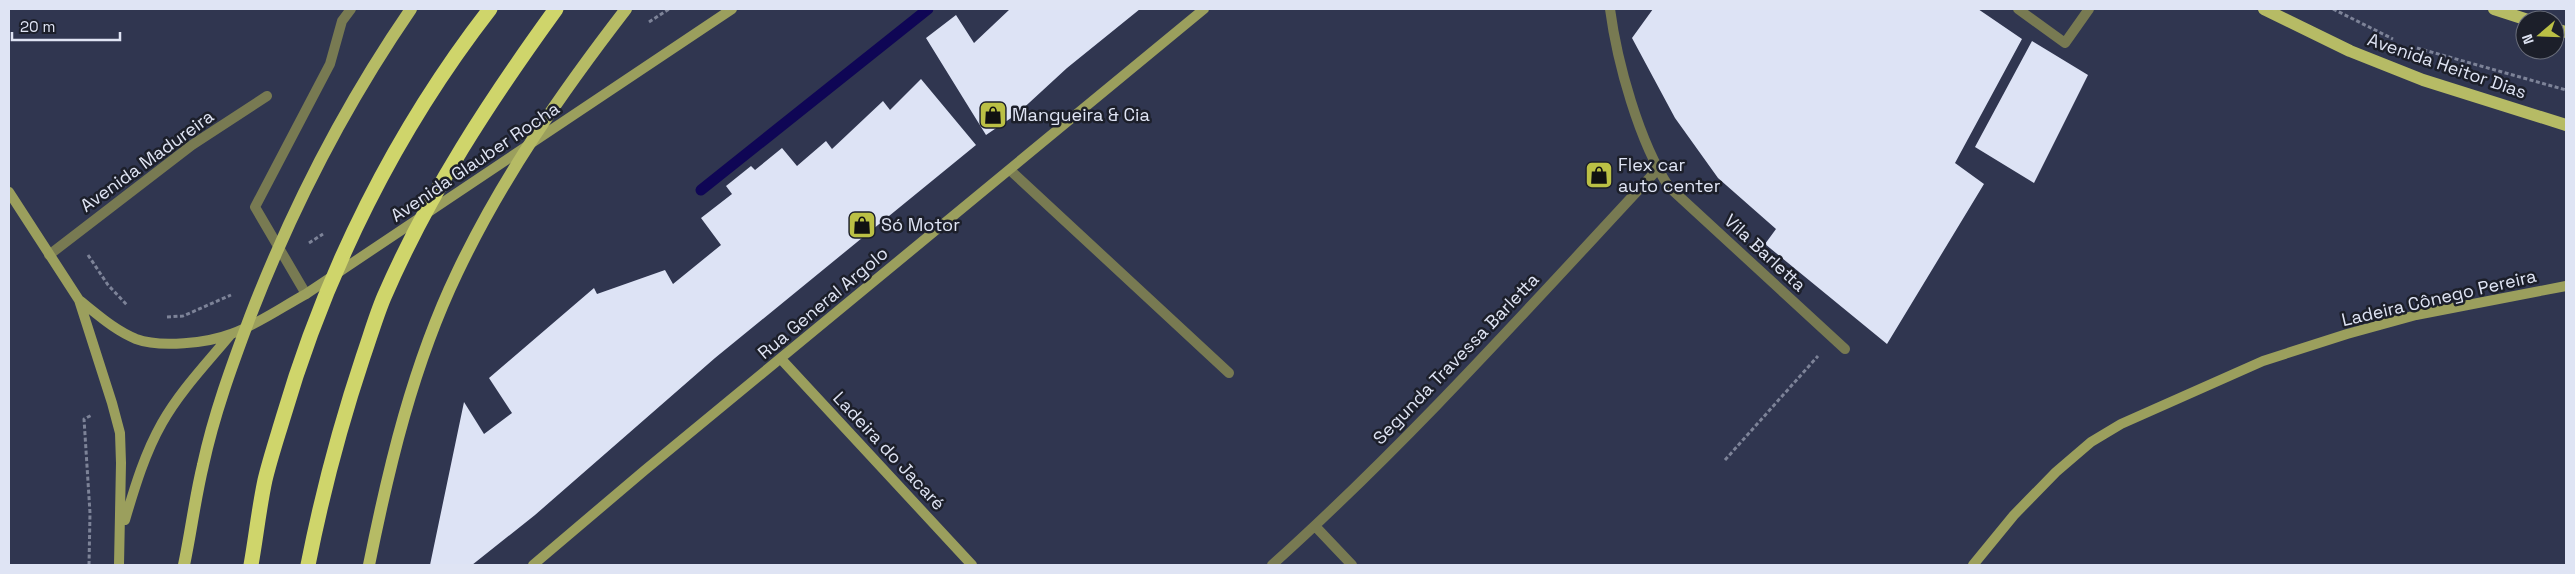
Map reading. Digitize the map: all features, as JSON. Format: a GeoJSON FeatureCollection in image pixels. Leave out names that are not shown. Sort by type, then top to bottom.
{"type":"FeatureCollection","features":[{"type":"Feature","properties":{"kind":"highway"},"geometry":{"type":"LineString","coordinates":[[251,565],[266,479],[295,379],[332,279],[378,183],[425,101],[490,9]]}},
{"type":"Feature","properties":{"kind":"highway"},"geometry":{"type":"LineString","coordinates":[[308,565],[323,490],[348,404],[384,298],[426,209],[474,126],[556,9]]}},
{"type":"Feature","properties":{"kind":"main road"},"geometry":{"type":"LineString","coordinates":[[184,565],[203,464],[231,366],[275,251],[322,153],[376,60],[411,9]]}},
{"type":"Feature","properties":{"kind":"main road"},"geometry":{"type":"LineString","coordinates":[[369,565],[401,425],[423,355],[457,273],[540,124],[626,9]]}},
{"type":"Feature","properties":{"kind":"main road","name":"Avenida Heitor Dias"},"geometry":{"type":"LineString","coordinates":[[2264,9],[2350,51],[2423,80],[2566,125]]}},
{"type":"Feature","properties":{"kind":"main road"},"geometry":{"type":"LineString","coordinates":[[2494,9],[2515,16]]}},
{"type":"Feature","properties":{"kind":"street"},"geometry":{"type":"LineString","coordinates":[[306,294],[255,207],[330,64],[342,21],[351,9]]}},
{"type":"Feature","properties":{"kind":"street","name":"Avenida Glauber Rocha"},"geometry":{"type":"LineString","coordinates":[[79,300],[110,325],[137,340],[160,343],[188,343],[231,334],[306,294],[732,9]]}},
{"type":"Feature","properties":{"kind":"street","name":"Rua General Argolo"},"geometry":{"type":"LineString","coordinates":[[533,565],[645,470],[1204,9]]}},
{"type":"Feature","properties":{"kind":"street","name":"Vila Barletta"},"geometry":{"type":"LineString","coordinates":[[1610,9],[1615,49],[1657,170],[1669,187],[1845,349]]}},
{"type":"Feature","properties":{"kind":"street"},"geometry":{"type":"LineString","coordinates":[[2018,9],[2065,43],[2089,9]]}},
{"type":"Feature","properties":{"kind":"street","name":"Avenida Madureira"},"geometry":{"type":"LineString","coordinates":[[49,255],[192,145],[267,96]]}},
{"type":"Feature","properties":{"kind":"street"},"geometry":{"type":"LineString","coordinates":[[1010,170],[1229,373]]}},
{"type":"Feature","properties":{"kind":"street","name":"Segunda Travessa Barletta"},"geometry":{"type":"LineString","coordinates":[[1272,565],[1315,526],[1490,349],[1657,170]]}},
{"type":"Feature","properties":{"kind":"street"},"geometry":{"type":"LineString","coordinates":[[9,192],[79,300],[112,403],[120,433],[121,532],[119,565]]}},
{"type":"Feature","properties":{"kind":"street","name":"Ladeira Cônego Pereira"},"geometry":{"type":"LineString","coordinates":[[1973,565],[2014,515],[2056,472],[2091,442],[2121,424],[2263,360],[2416,315],[2566,286]]}},
{"type":"Feature","properties":{"kind":"street","name":"Avenida Glauber Rocha"},"geometry":{"type":"LineString","coordinates":[[121,532],[138,475],[162,422],[191,382],[231,334]]}},
{"type":"Feature","properties":{"kind":"street","name":"Ladeira do Jacaré"},"geometry":{"type":"LineString","coordinates":[[781,359],[972,565]]}},
{"type":"Feature","properties":{"kind":"street"},"geometry":{"type":"LineString","coordinates":[[1315,526],[1352,565]]}},
{"type":"Feature","properties":{"kind":"path"},"geometry":{"type":"LineString","coordinates":[[2333,9],[2397,41]]}},
{"type":"Feature","properties":{"kind":"path"},"geometry":{"type":"LineString","coordinates":[[2415,47],[2566,90]]}},
{"type":"Feature","properties":{"kind":"path"},"geometry":{"type":"LineString","coordinates":[[1725,460],[1834,339]]}},
{"type":"Feature","properties":{"kind":"path"},"geometry":{"type":"LineString","coordinates":[[89,565],[90,513],[84,420],[112,403]]}},
{"type":"Feature","properties":{"kind":"building"},"geometry":{"type":"Polygon","coordinates":[[[1010,9],[1140,9],[1067,68],[1017,114],[986,135],[926,38],[956,15],[974,43],[1010,9]]]}},
{"type":"Feature","properties":{"kind":"building"},"geometry":{"type":"Polygon","coordinates":[[[1653,9],[1978,9],[2022,39],[1955,163],[1984,184],[1887,344],[1765,244],[1776,229],[1718,178],[1675,118],[1632,38],[1653,9]]]}},
{"type":"Feature","properties":{"kind":"building"},"geometry":{"type":"Polygon","coordinates":[[[2032,41],[2088,75],[2034,183],[1975,147],[2032,41]]]}},
{"type":"Feature","properties":{"kind":"building"},"geometry":{"type":"Polygon","coordinates":[[[921,79],[976,145],[715,358],[535,515],[472,565],[430,565],[464,402],[484,434],[512,413],[489,378],[594,288],[597,294],[665,270],[673,284],[721,245],[701,218],[732,194],[726,186],[751,166],[755,170],[782,148],[797,166],[826,141],[832,149],[883,101],[890,110],[921,79]]]}},
{"type":"Feature","properties":{"kind":"waterway"},"geometry":{"type":"LineString","coordinates":[[701,190],[928,9]]}},
{"type":"Feature","properties":{"kind":"place","name":"Mangueira & Cia"},"geometry":{"type":"Point","coordinates":[993,115]}},
{"type":"Feature","properties":{"kind":"place","name":"Flex car auto center"},"geometry":{"type":"Point","coordinates":[1599,175]}},
{"type":"Feature","properties":{"kind":"place","name":"Só Motor"},"geometry":{"type":"Point","coordinates":[862,225]}}]}
